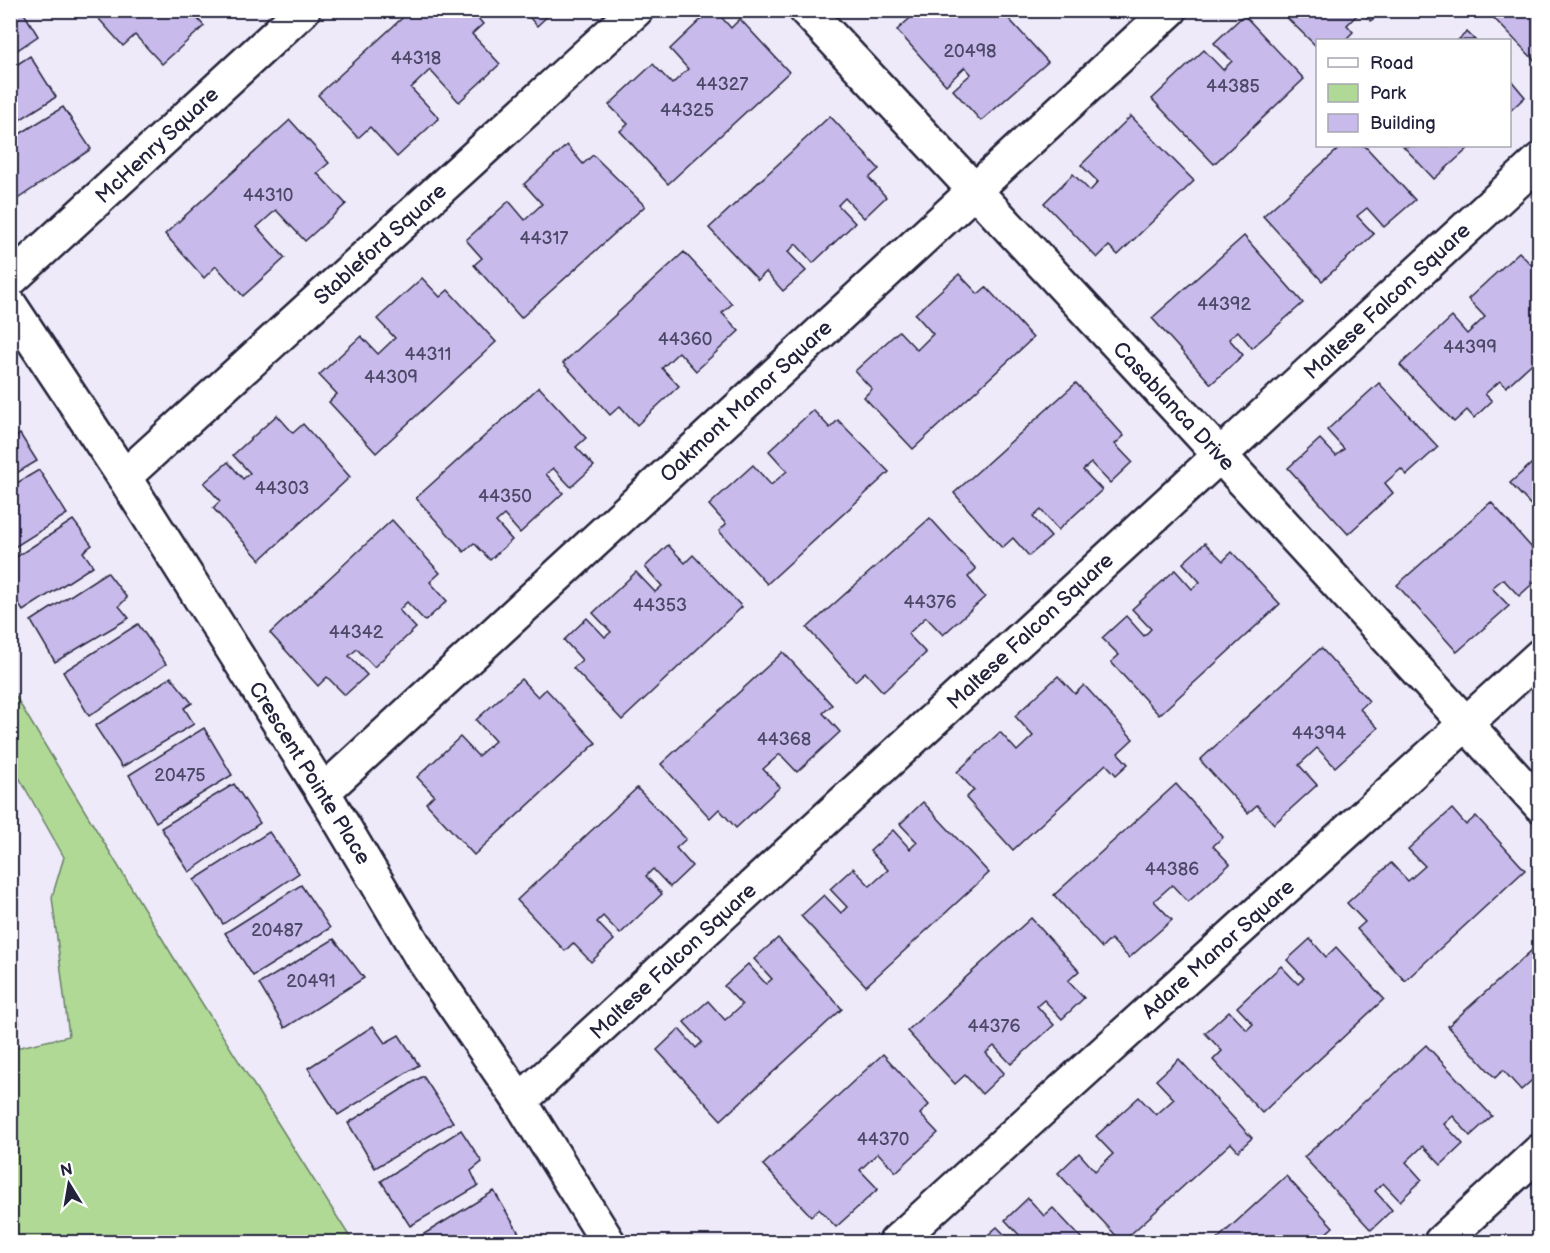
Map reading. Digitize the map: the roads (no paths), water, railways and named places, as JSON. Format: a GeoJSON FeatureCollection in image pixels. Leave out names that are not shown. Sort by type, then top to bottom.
{"type":"FeatureCollection","features":[{"type":"Feature","properties":{"kind":"street","name":"McHenry Square"},"geometry":{"type":"LineString","coordinates":[[10,280],[303,10]]}},
{"type":"Feature","properties":{"kind":"street","name":"Stableford Square"},"geometry":{"type":"LineString","coordinates":[[124,477],[636,10]]}},
{"type":"Feature","properties":{"kind":"street","name":"Casablanca Drive"},"geometry":{"type":"LineString","coordinates":[[806,10],[1220,455],[1539,805]]}},
{"type":"Feature","properties":{"kind":"street","name":"Oakmont Manor Square"},"geometry":{"type":"LineString","coordinates":[[323,792],[1170,10]]}},
{"type":"Feature","properties":{"kind":"street","name":"Maltese Falcon Square"},"geometry":{"type":"LineString","coordinates":[[520,1101],[1539,160]]}},
{"type":"Feature","properties":{"kind":"street","name":"Crescent Pointe Place"},"geometry":{"type":"LineString","coordinates":[[10,305],[124,477],[323,792],[420,955],[520,1101],[608,1242]]}},
{"type":"Feature","properties":{"kind":"street","name":"Adare Manor Square"},"geometry":{"type":"LineString","coordinates":[[896,1242],[1539,656]]}},
{"type":"Feature","properties":{"kind":"street"},"geometry":{"type":"LineString","coordinates":[[1453,1239],[1539,1151]]}}]}
